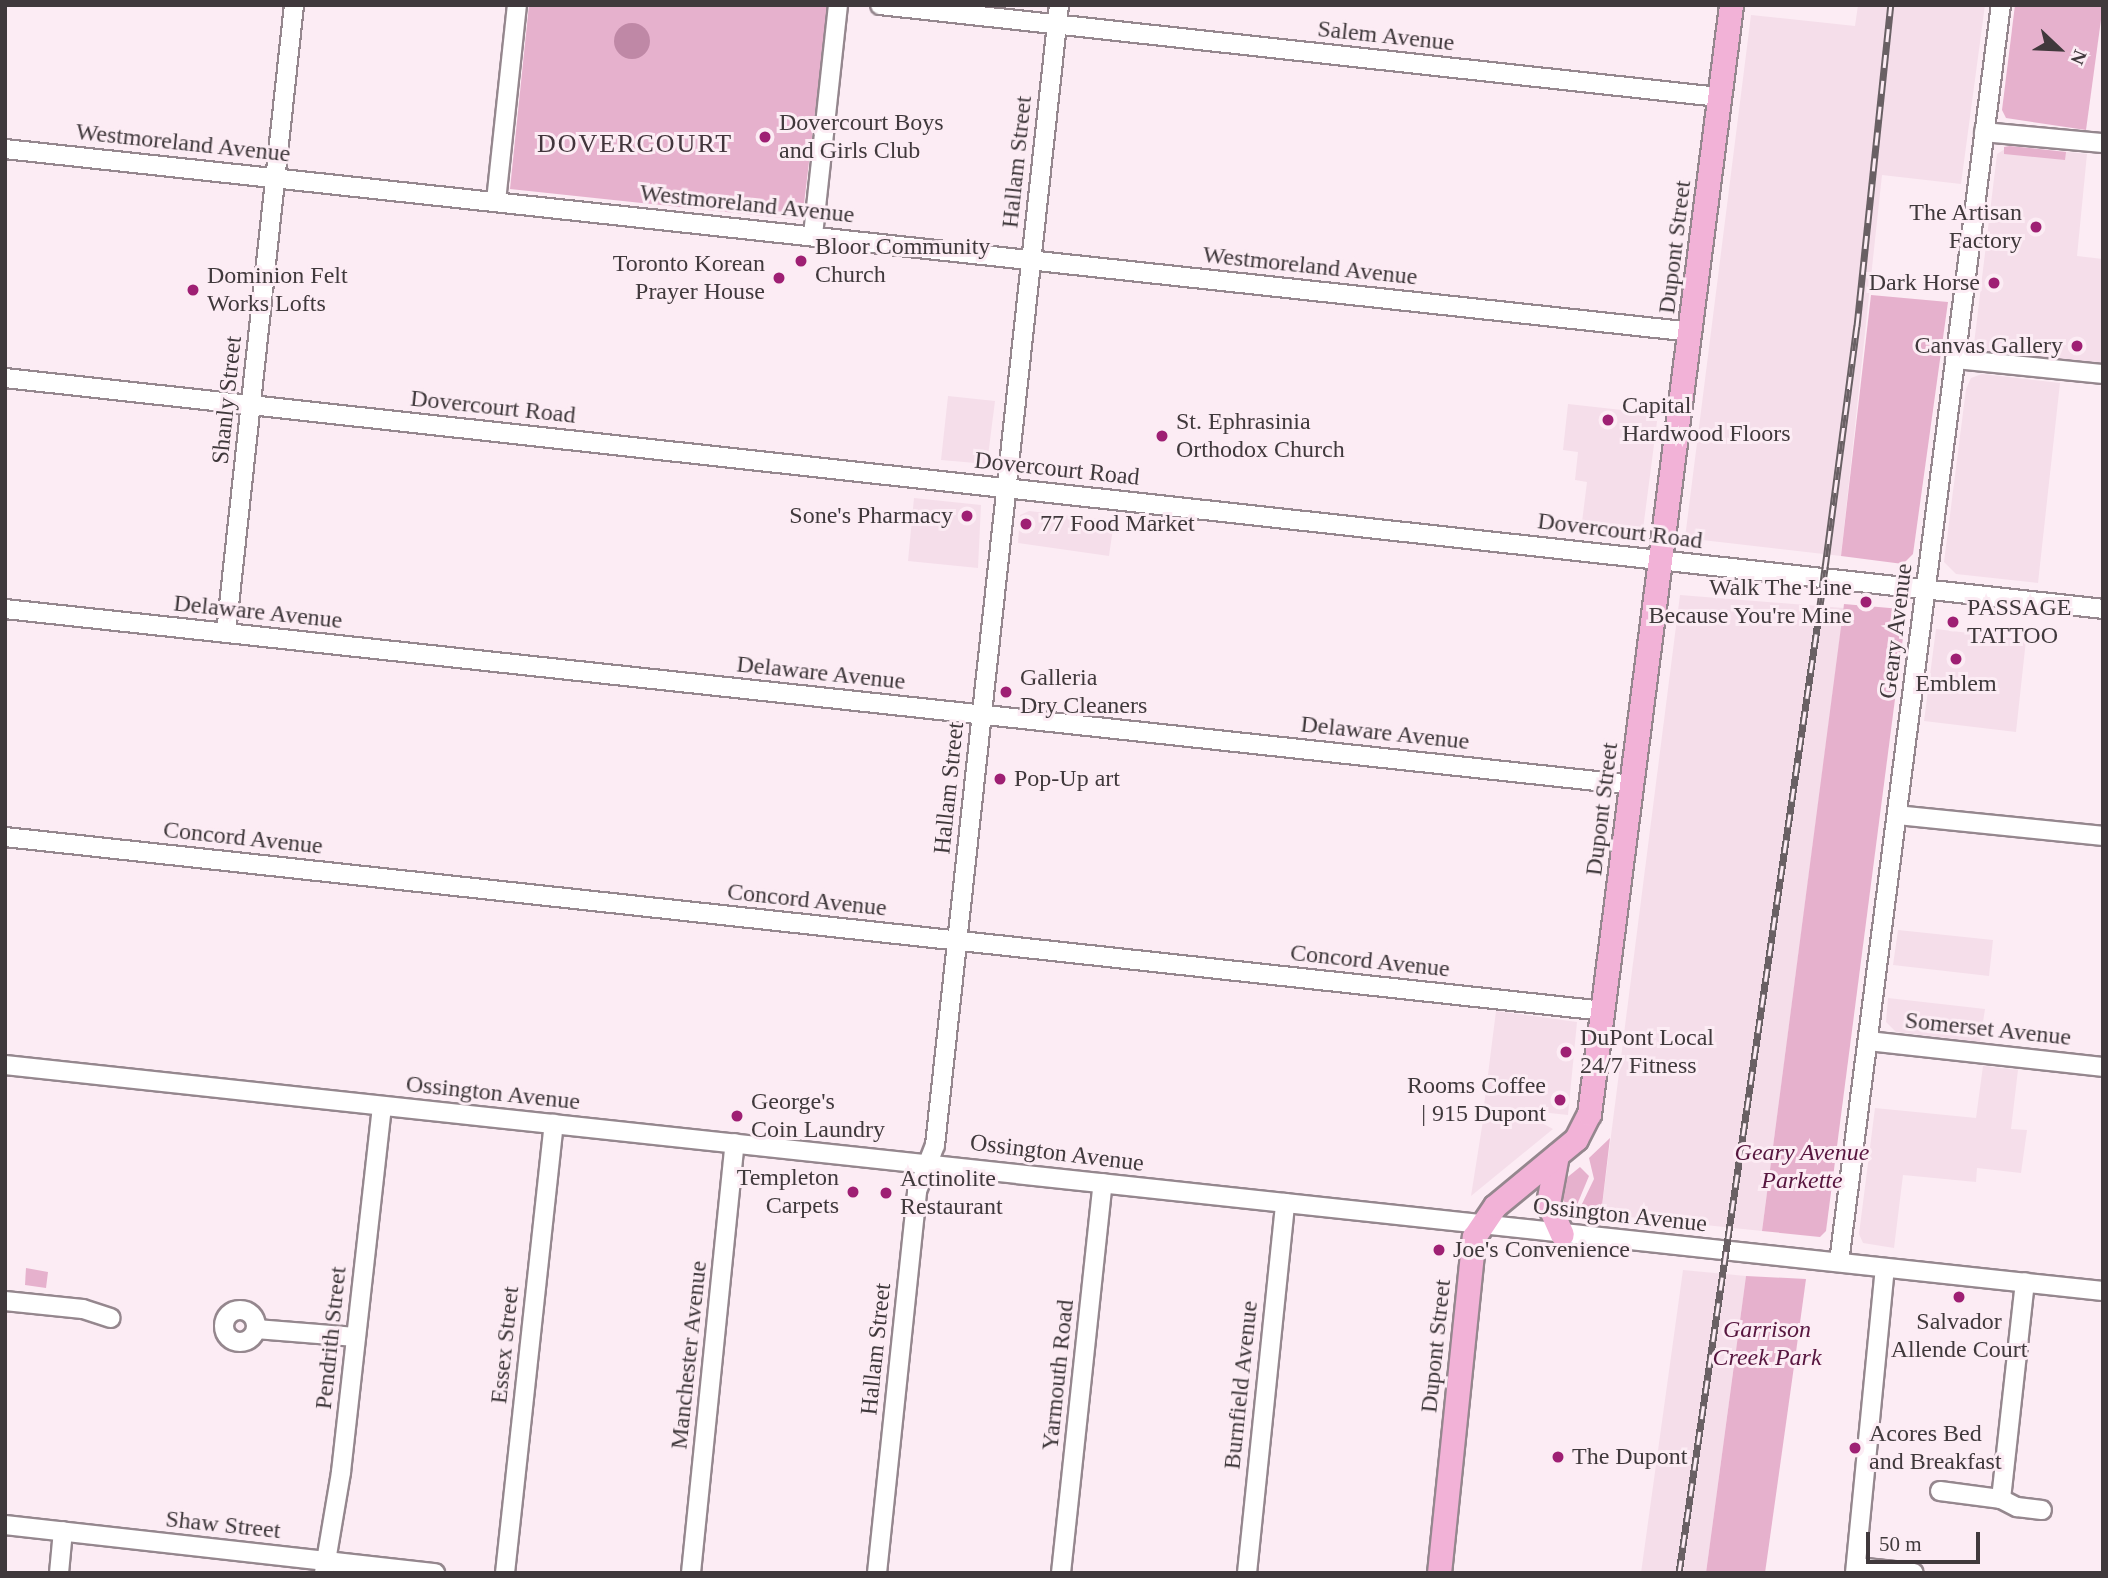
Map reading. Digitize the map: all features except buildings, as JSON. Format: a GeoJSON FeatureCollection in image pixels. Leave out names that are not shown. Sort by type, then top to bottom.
{"type":"FeatureCollection","features":[{"type":"Feature","properties":{"kind":"main road","name":"Dupont Street"},"geometry":{"type":"LineString","coordinates":[[1439,1573],[1467,1291],[1479,1223],[1557,1155],[1586,1121],[1603,1011],[1731,5]]}},
{"type":"Feature","properties":{"kind":"main road"},"geometry":{"type":"LineString","coordinates":[[1557,1155],[1548,1203],[1562,1234]]}},
{"type":"Feature","properties":{"kind":"street","name":"Shanly Street"},"geometry":{"type":"LineString","coordinates":[[226,633],[294,5]]}},
{"type":"Feature","properties":{"kind":"street"},"geometry":{"type":"LineString","coordinates":[[496,201],[517,5]]}},
{"type":"Feature","properties":{"kind":"street"},"geometry":{"type":"LineString","coordinates":[[813,235],[838,5]]}},
{"type":"Feature","properties":{"kind":"street","name":"Salem Avenue"},"geometry":{"type":"LineString","coordinates":[[880,5],[1719,97]]}},
{"type":"Feature","properties":{"kind":"street","name":"Hallam Street"},"geometry":{"type":"LineString","coordinates":[[877,1573],[917,1192],[935,1145],[1059,5]]}},
{"type":"Feature","properties":{"kind":"street","name":"Geary Avenue"},"geometry":{"type":"LineString","coordinates":[[1839,1262],[2001,5]]}},
{"type":"Feature","properties":{"kind":"street"},"geometry":{"type":"LineString","coordinates":[[1984,132],[2103,143]]}},
{"type":"Feature","properties":{"kind":"street","name":"Westmoreland Avenue"},"geometry":{"type":"LineString","coordinates":[[5,149],[1691,332]]}},
{"type":"Feature","properties":{"kind":"street"},"geometry":{"type":"LineString","coordinates":[[1955,359],[2103,374]]}},
{"type":"Feature","properties":{"kind":"street","name":"Dovercourt Road"},"geometry":{"type":"LineString","coordinates":[[5,378],[2103,609]]}},
{"type":"Feature","properties":{"kind":"street","name":"Delaware Avenue"},"geometry":{"type":"LineString","coordinates":[[5,609],[1632,785]]}},
{"type":"Feature","properties":{"kind":"street"},"geometry":{"type":"LineString","coordinates":[[1897,815],[2103,836]]}},
{"type":"Feature","properties":{"kind":"street","name":"Concord Avenue"},"geometry":{"type":"LineString","coordinates":[[5,837],[1603,1011]]}},
{"type":"Feature","properties":{"kind":"street","name":"Somerset Avenue"},"geometry":{"type":"LineString","coordinates":[[1868,1041],[2103,1067]]}},
{"type":"Feature","properties":{"kind":"street","name":"Ossington Avenue"},"geometry":{"type":"LineString","coordinates":[[5,1065],[2103,1291]]}},
{"type":"Feature","properties":{"kind":"street","name":"Pendrith Street"},"geometry":{"type":"LineString","coordinates":[[326,1567],[333,1539],[382,1107]]}},
{"type":"Feature","properties":{"kind":"street","name":"Essex Street"},"geometry":{"type":"LineString","coordinates":[[505,1573],[554,1124]]}},
{"type":"Feature","properties":{"kind":"street","name":"Manchester Avenue"},"geometry":{"type":"LineString","coordinates":[[691,1573],[736,1143]]}},
{"type":"Feature","properties":{"kind":"street","name":"Yarmouth Road"},"geometry":{"type":"LineString","coordinates":[[1061,1573],[1103,1183]]}},
{"type":"Feature","properties":{"kind":"street","name":"Burnfield Avenue"},"geometry":{"type":"LineString","coordinates":[[1247,1573],[1285,1203]]}},
{"type":"Feature","properties":{"kind":"street"},"geometry":{"type":"LineString","coordinates":[[1885,1268],[1855,1570],[1914,1573]]}},
{"type":"Feature","properties":{"kind":"street"},"geometry":{"type":"LineString","coordinates":[[2001,1499],[2025,1282]]}},
{"type":"Feature","properties":{"kind":"street"},"geometry":{"type":"LineString","coordinates":[[5,1301],[83,1309],[111,1318]]}},
{"type":"Feature","properties":{"kind":"street"},"geometry":{"type":"LineString","coordinates":[[256,1329],[356,1337]]}},
{"type":"Feature","properties":{"kind":"street"},"geometry":{"type":"LineString","coordinates":[[1940,1491],[2001,1499],[2017,1507],[2042,1510]]}},
{"type":"Feature","properties":{"kind":"street","name":"Shaw Street"},"geometry":{"type":"LineString","coordinates":[[5,1525],[326,1567],[435,1573]]}},
{"type":"Feature","properties":{"kind":"street"},"geometry":{"type":"LineString","coordinates":[[59,1573],[63,1531]]}},
{"type":"Feature","properties":{"kind":"shaded area"},"geometry":{"type":"Polygon","coordinates":[[[1858,5],[1985,5],[1961,184],[1882,175],[1841,556],[1685,538],[1751,15],[1855,26],[1858,5]]]}},
{"type":"Feature","properties":{"kind":"shaded area"},"geometry":{"type":"Polygon","coordinates":[[[632,23],[645,28],[650,41],[645,54],[632,59],[619,54],[614,41],[619,28],[632,23]]]}},
{"type":"Feature","properties":{"kind":"shaded area","name":"The Artisan Factory"},"geometry":{"type":"Polygon","coordinates":[[[2010,146],[2087,154],[2077,256],[2103,259],[2103,364],[1985,351],[1974,344],[1997,154],[2010,146]]]}},
{"type":"Feature","properties":{"kind":"shaded area"},"geometry":{"type":"Polygon","coordinates":[[[1982,374],[2060,383],[2038,583],[1956,574],[1944,562],[1966,389],[1971,378],[1982,374]]]}},
{"type":"Feature","properties":{"kind":"shaded area"},"geometry":{"type":"Polygon","coordinates":[[[948,396],[995,401],[987,464],[941,460],[948,396]]]}},
{"type":"Feature","properties":{"kind":"shaded area"},"geometry":{"type":"Polygon","coordinates":[[[1568,404],[1658,414],[1642,537],[1581,530],[1587,482],[1575,480],[1578,452],[1563,450],[1568,404]]]}},
{"type":"Feature","properties":{"kind":"shaded area"},"geometry":{"type":"Polygon","coordinates":[[[914,498],[981,505],[978,568],[908,561],[914,498]]]}},
{"type":"Feature","properties":{"kind":"shaded area"},"geometry":{"type":"Polygon","coordinates":[[[1029,511],[1114,521],[1109,556],[1018,543],[1020,515],[1029,511]]]}},
{"type":"Feature","properties":{"kind":"shaded area"},"geometry":{"type":"Polygon","coordinates":[[[1680,595],[1844,608],[1762,1231],[1601,1214],[1680,595]]]}},
{"type":"Feature","properties":{"kind":"shaded area"},"geometry":{"type":"Polygon","coordinates":[[[1936,629],[2026,640],[2016,732],[1924,721],[1936,629]]]}},
{"type":"Feature","properties":{"kind":"shaded area"},"geometry":{"type":"Polygon","coordinates":[[[1898,930],[1993,940],[1989,976],[1893,965],[1898,930]]]}},
{"type":"Feature","properties":{"kind":"shaded area"},"geometry":{"type":"Polygon","coordinates":[[[1888,998],[1985,1009],[1980,1042],[1896,1032],[1886,1022],[1888,998]]]}},
{"type":"Feature","properties":{"kind":"shaded area"},"geometry":{"type":"Polygon","coordinates":[[[1496,1011],[1577,1022],[1568,1115],[1484,1106],[1496,1011]]]}},
{"type":"Feature","properties":{"kind":"shaded area"},"geometry":{"type":"Polygon","coordinates":[[[1983,1066],[2018,1070],[2011,1129],[2027,1130],[2021,1173],[1977,1168],[1976,1182],[1903,1175],[1894,1248],[1863,1243],[1859,1234],[1875,1108],[1976,1118],[1983,1066]]]}},
{"type":"Feature","properties":{"kind":"shaded area"},"geometry":{"type":"Polygon","coordinates":[[[1484,1114],[1538,1121],[1553,1129],[1471,1196],[1484,1114]]]}},
{"type":"Feature","properties":{"kind":"shaded area"},"geometry":{"type":"Polygon","coordinates":[[[1683,1270],[1746,1276],[1706,1573],[1641,1573],[1683,1270]]]}},
{"type":"Feature","properties":{"kind":"green space"},"geometry":{"type":"Polygon","coordinates":[[[529,5],[828,5],[802,220],[510,189],[529,5]]]}},
{"type":"Feature","properties":{"kind":"green space"},"geometry":{"type":"Polygon","coordinates":[[[2015,5],[2103,5],[2086,130],[2006,118],[2002,110],[2015,5]]]}},
{"type":"Feature","properties":{"kind":"green space"},"geometry":{"type":"Polygon","coordinates":[[[2004,147],[2066,152],[2065,160],[2004,154],[2004,147]]]}},
{"type":"Feature","properties":{"kind":"green space"},"geometry":{"type":"Polygon","coordinates":[[[1871,295],[1948,302],[1913,554],[1903,564],[1841,556],[1871,295]]]}},
{"type":"Feature","properties":{"kind":"green space","name":"Geary Avenue Parkette"},"geometry":{"type":"Polygon","coordinates":[[[1844,604],[1901,609],[1905,622],[1826,1231],[1820,1237],[1762,1231],[1844,604]]]}},
{"type":"Feature","properties":{"kind":"green space"},"geometry":{"type":"Polygon","coordinates":[[[1610,1138],[1601,1214],[1586,1213],[1581,1206],[1594,1179],[1589,1158],[1610,1138]]]}},
{"type":"Feature","properties":{"kind":"green space"},"geometry":{"type":"Polygon","coordinates":[[[1580,1167],[1589,1176],[1574,1212],[1560,1197],[1564,1180],[1580,1167]]]}},
{"type":"Feature","properties":{"kind":"green space"},"geometry":{"type":"Polygon","coordinates":[[[26,1268],[48,1272],[46,1288],[25,1285],[26,1268]]]}},
{"type":"Feature","properties":{"kind":"green space","name":"Garrison Creek Park"},"geometry":{"type":"Polygon","coordinates":[[[1746,1276],[1806,1279],[1765,1573],[1706,1573],[1746,1276]]]}},
{"type":"Feature","properties":{"kind":"railway"},"geometry":{"type":"LineString","coordinates":[[1679,1573],[1818,621],[1857,326],[1891,5]]}},
{"type":"Feature","properties":{"kind":"place","name":"Dovercourt Boys and Girls Club"},"geometry":{"type":"Point","coordinates":[765,137]}},
{"type":"Feature","properties":{"kind":"place","name":"The Artisan Factory"},"geometry":{"type":"Point","coordinates":[2036,227]}},
{"type":"Feature","properties":{"kind":"place","name":"Bloor Community Church"},"geometry":{"type":"Point","coordinates":[801,261]}},
{"type":"Feature","properties":{"kind":"place","name":"Toronto Korean Prayer House"},"geometry":{"type":"Point","coordinates":[779,278]}},
{"type":"Feature","properties":{"kind":"place","name":"Dark Horse"},"geometry":{"type":"Point","coordinates":[1994,283]}},
{"type":"Feature","properties":{"kind":"place","name":"Dominion Felt Works Lofts"},"geometry":{"type":"Point","coordinates":[193,290]}},
{"type":"Feature","properties":{"kind":"place","name":"Canvas Gallery"},"geometry":{"type":"Point","coordinates":[2077,346]}},
{"type":"Feature","properties":{"kind":"place","name":"Capital Hardwood Floors"},"geometry":{"type":"Point","coordinates":[1608,420]}},
{"type":"Feature","properties":{"kind":"place","name":"St. Ephrasinia Orthodox Church"},"geometry":{"type":"Point","coordinates":[1162,436]}},
{"type":"Feature","properties":{"kind":"place","name":"Sone's Pharmacy"},"geometry":{"type":"Point","coordinates":[967,516]}},
{"type":"Feature","properties":{"kind":"place","name":"77 Food Market"},"geometry":{"type":"Point","coordinates":[1026,524]}},
{"type":"Feature","properties":{"kind":"place","name":"Walk The Line Because You're Mine"},"geometry":{"type":"Point","coordinates":[1866,602]}},
{"type":"Feature","properties":{"kind":"place","name":"PASSAGE TATTOO"},"geometry":{"type":"Point","coordinates":[1953,622]}},
{"type":"Feature","properties":{"kind":"place","name":"Emblem"},"geometry":{"type":"Point","coordinates":[1956,659]}},
{"type":"Feature","properties":{"kind":"place","name":"Galleria Dry Cleaners"},"geometry":{"type":"Point","coordinates":[1006,692]}},
{"type":"Feature","properties":{"kind":"place","name":"Pop-Up art"},"geometry":{"type":"Point","coordinates":[1000,779]}},
{"type":"Feature","properties":{"kind":"place","name":"DuPont Local 24/7 Fitness"},"geometry":{"type":"Point","coordinates":[1566,1052]}},
{"type":"Feature","properties":{"kind":"place","name":"Rooms Coffee | 915 Dupont"},"geometry":{"type":"Point","coordinates":[1560,1100]}},
{"type":"Feature","properties":{"kind":"place","name":"George's Coin Laundry"},"geometry":{"type":"Point","coordinates":[737,1116]}},
{"type":"Feature","properties":{"kind":"place","name":"Templeton Carpets"},"geometry":{"type":"Point","coordinates":[853,1192]}},
{"type":"Feature","properties":{"kind":"place","name":"Actinolite Restaurant"},"geometry":{"type":"Point","coordinates":[886,1193]}},
{"type":"Feature","properties":{"kind":"place","name":"Joe's Convenience"},"geometry":{"type":"Point","coordinates":[1439,1250]}},
{"type":"Feature","properties":{"kind":"place","name":"Salvador Allende Court"},"geometry":{"type":"Point","coordinates":[1959,1297]}},
{"type":"Feature","properties":{"kind":"place","name":"Acores Bed and Breakfast"},"geometry":{"type":"Point","coordinates":[1855,1448]}},
{"type":"Feature","properties":{"kind":"place","name":"The Dupont"},"geometry":{"type":"Point","coordinates":[1558,1457]}},
{"type":"Feature","properties":{"kind":"district","name":"DOVERCOURT"},"geometry":{"type":"Point","coordinates":[635,144]}}]}
